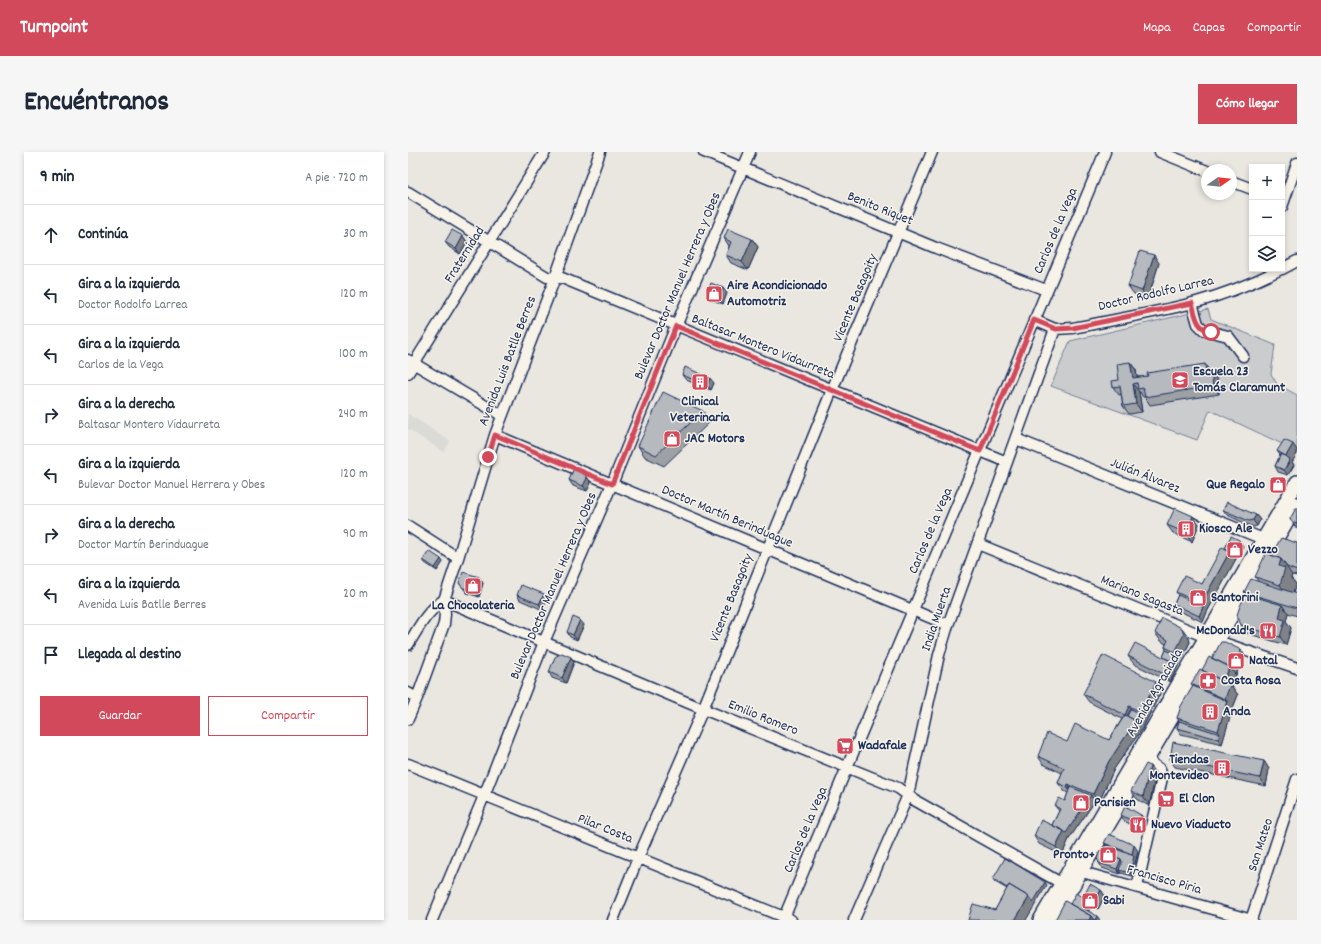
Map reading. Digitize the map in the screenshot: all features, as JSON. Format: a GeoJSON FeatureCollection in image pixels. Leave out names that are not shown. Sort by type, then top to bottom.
{"type":"FeatureCollection","features":[{"type":"Feature","properties":{"kind":"main road","name":"Avenida Agraciada"},"geometry":{"type":"LineString","coordinates":[[1040,920],[1061,883],[1075,870],[1147,760],[1263,539],[1297,482]]}},
{"type":"Feature","properties":{"kind":"main road","name":"Avenida Agraciada"},"geometry":{"type":"LineString","coordinates":[[1054,920],[1075,870],[1211,639],[1281,538],[1297,504]]}},
{"type":"Feature","properties":{"kind":"street","name":"Fraternidad"},"geometry":{"type":"LineString","coordinates":[[408,373],[411,362],[489,243],[545,152]]}},
{"type":"Feature","properties":{"kind":"street","name":"Avenida Luis Batlle Berres"},"geometry":{"type":"LineString","coordinates":[[408,719],[444,624],[444,600],[501,414],[555,278],[600,152]]}},
{"type":"Feature","properties":{"kind":"street","name":"Benito Riquet"},"geometry":{"type":"LineString","coordinates":[[704,152],[936,248],[1046,290]]}},
{"type":"Feature","properties":{"kind":"street","name":"Bulevar Doctor Manuel Herrera y Obes"},"geometry":{"type":"LineString","coordinates":[[432,920],[484,796],[544,642],[612,484],[676,326],[750,152]]}},
{"type":"Feature","properties":{"kind":"street","name":"Vicente Basagoity"},"geometry":{"type":"LineString","coordinates":[[613,920],[702,709],[832,390],[900,232],[932,152]]}},
{"type":"Feature","properties":{"kind":"street","name":"Carlos de la Vega"},"geometry":{"type":"LineString","coordinates":[[786,919],[1046,290],[1105,152]]}},
{"type":"Feature","properties":{"kind":"street"},"geometry":{"type":"LineString","coordinates":[[1160,152],[1201,169]]}},
{"type":"Feature","properties":{"kind":"street"},"geometry":{"type":"LineString","coordinates":[[1284,200],[1297,163]]}},
{"type":"Feature","properties":{"kind":"street"},"geometry":{"type":"LineString","coordinates":[[1237,183],[1249,188]]}},
{"type":"Feature","properties":{"kind":"street","name":"Baltasar Montero Vidaurreta"},"geometry":{"type":"LineString","coordinates":[[408,192],[489,243],[547,277],[562,278],[1007,462]]}},
{"type":"Feature","properties":{"kind":"street","name":"Doctor Rodolfo Larrea"},"geometry":{"type":"LineString","coordinates":[[1285,267],[1297,261]]}},
{"type":"Feature","properties":{"kind":"street"},"geometry":{"type":"LineString","coordinates":[[1256,282],[1259,272]]}},
{"type":"Feature","properties":{"kind":"street","name":"Doctor Rodolfo Larrea"},"geometry":{"type":"LineString","coordinates":[[1034,320],[1056,329],[1073,328],[1192,303],[1256,282],[1276,272]]}},
{"type":"Feature","properties":{"kind":"street"},"geometry":{"type":"LineString","coordinates":[[1192,303],[1198,324],[1204,330],[1228,336],[1243,356]]}},
{"type":"Feature","properties":{"kind":"street","name":"India Muerta"},"geometry":{"type":"LineString","coordinates":[[854,920],[908,795],[939,654],[948,625],[1056,329]]}},
{"type":"Feature","properties":{"kind":"street"},"geometry":{"type":"LineString","coordinates":[[411,362],[501,414]]}},
{"type":"Feature","properties":{"kind":"street","name":"Doctor Martín Berinduague"},"geometry":{"type":"LineString","coordinates":[[495,435],[948,625]]}},
{"type":"Feature","properties":{"kind":"street","name":"Julián Álvarez"},"geometry":{"type":"LineString","coordinates":[[1016,439],[1263,539]]}},
{"type":"Feature","properties":{"kind":"street"},"geometry":{"type":"LineString","coordinates":[[408,526],[458,558]]}},
{"type":"Feature","properties":{"kind":"street","name":"Mariano Sagasta"},"geometry":{"type":"LineString","coordinates":[[978,544],[1211,639],[1297,668]]}},
{"type":"Feature","properties":{"kind":"street"},"geometry":{"type":"LineString","coordinates":[[408,644],[426,615],[444,600]]}},
{"type":"Feature","properties":{"kind":"street","name":"Emilio Romero"},"geometry":{"type":"LineString","coordinates":[[444,600],[702,709],[898,788],[916,801],[1061,883]]}},
{"type":"Feature","properties":{"kind":"street"},"geometry":{"type":"LineString","coordinates":[[408,692],[417,698]]}},
{"type":"Feature","properties":{"kind":"street"},"geometry":{"type":"LineString","coordinates":[[1137,887],[1162,778],[1160,769],[1147,760]]}},
{"type":"Feature","properties":{"kind":"street","name":"Pilar Costa"},"geometry":{"type":"LineString","coordinates":[[408,764],[786,919]]}},
{"type":"Feature","properties":{"kind":"street","name":"San Mateo"},"geometry":{"type":"LineString","coordinates":[[1252,920],[1297,779]]}},
{"type":"Feature","properties":{"kind":"street","name":"Francisco Piria"},"geometry":{"type":"LineString","coordinates":[[1075,870],[1252,920]]}},
{"type":"Feature","properties":{"kind":"shaded area"},"geometry":{"type":"Polygon","coordinates":[[[1208,309],[1211,319],[1275,345],[1271,374],[1277,384],[1297,395],[1297,451],[1210,410],[1197,440],[1051,386],[1070,341],[1208,309]]]}},
{"type":"Feature","properties":{"kind":"shaded area"},"geometry":{"type":"Polygon","coordinates":[[[408,414],[450,441],[444,452],[408,429],[408,414]]]}},
{"type":"Feature","properties":{"kind":"building"},"geometry":{"type":"Polygon","coordinates":[[[728,229],[752,239],[742,262],[726,255],[731,242],[724,238],[728,229]]]}},
{"type":"Feature","properties":{"kind":"building"},"geometry":{"type":"Polygon","coordinates":[[[452,230],[463,236],[456,249],[445,242],[452,230]]]}},
{"type":"Feature","properties":{"kind":"building"},"geometry":{"type":"Polygon","coordinates":[[[1140,251],[1154,255],[1142,291],[1128,286],[1140,251]]]}},
{"type":"Feature","properties":{"kind":"building"},"geometry":{"type":"Polygon","coordinates":[[[711,283],[723,288],[719,299],[707,294],[711,283]]]}},
{"type":"Feature","properties":{"kind":"building"},"geometry":{"type":"Polygon","coordinates":[[[1130,362],[1133,378],[1148,376],[1147,373],[1205,364],[1206,372],[1211,372],[1213,386],[1145,397],[1143,388],[1138,389],[1137,383],[1133,384],[1136,404],[1123,406],[1120,386],[1113,387],[1112,381],[1119,380],[1117,364],[1130,362]]]}},
{"type":"Feature","properties":{"kind":"building"},"geometry":{"type":"Polygon","coordinates":[[[685,367],[710,378],[707,385],[682,375],[685,367]]]}},
{"type":"Feature","properties":{"kind":"building"},"geometry":{"type":"Polygon","coordinates":[[[663,392],[703,411],[656,455],[638,446],[663,392]]]}},
{"type":"Feature","properties":{"kind":"building"},"geometry":{"type":"Polygon","coordinates":[[[1284,440],[1293,444],[1286,456],[1277,451],[1284,440]]]}},
{"type":"Feature","properties":{"kind":"building"},"geometry":{"type":"Polygon","coordinates":[[[1281,454],[1290,459],[1284,470],[1275,466],[1281,454]]]}},
{"type":"Feature","properties":{"kind":"building"},"geometry":{"type":"Polygon","coordinates":[[[574,468],[584,472],[587,478],[583,486],[569,480],[574,468]]]}},
{"type":"Feature","properties":{"kind":"building"},"geometry":{"type":"Polygon","coordinates":[[[1227,502],[1256,515],[1253,520],[1249,521],[1223,510],[1227,502]]]}},
{"type":"Feature","properties":{"kind":"building"},"geometry":{"type":"Polygon","coordinates":[[[1175,508],[1193,516],[1186,533],[1167,525],[1175,508]]]}},
{"type":"Feature","properties":{"kind":"building"},"geometry":{"type":"Polygon","coordinates":[[[1296,508],[1297,524],[1292,522],[1290,519],[1296,508]]]}},
{"type":"Feature","properties":{"kind":"building"},"geometry":{"type":"Polygon","coordinates":[[[1231,536],[1239,540],[1232,554],[1225,548],[1231,536]]]}},
{"type":"Feature","properties":{"kind":"building"},"geometry":{"type":"Polygon","coordinates":[[[1281,538],[1297,543],[1297,571],[1287,567],[1281,559],[1271,555],[1281,538]]]}},
{"type":"Feature","properties":{"kind":"building"},"geometry":{"type":"Polygon","coordinates":[[[1222,547],[1230,551],[1201,604],[1176,592],[1184,576],[1202,584],[1222,547]]]}},
{"type":"Feature","properties":{"kind":"building"},"geometry":{"type":"Polygon","coordinates":[[[429,551],[441,559],[435,568],[423,560],[429,551]]]}},
{"type":"Feature","properties":{"kind":"building"},"geometry":{"type":"Polygon","coordinates":[[[1266,553],[1281,559],[1279,566],[1285,568],[1280,585],[1255,577],[1266,553]]]}},
{"type":"Feature","properties":{"kind":"building"},"geometry":{"type":"Polygon","coordinates":[[[463,572],[479,577],[475,591],[463,588],[459,583],[463,572]]]}},
{"type":"Feature","properties":{"kind":"building"},"geometry":{"type":"Polygon","coordinates":[[[1251,579],[1297,594],[1297,608],[1244,592],[1251,579]]]}},
{"type":"Feature","properties":{"kind":"building"},"geometry":{"type":"Polygon","coordinates":[[[521,585],[544,594],[539,604],[517,595],[521,585]]]}},
{"type":"Feature","properties":{"kind":"building"},"geometry":{"type":"Polygon","coordinates":[[[1246,594],[1282,605],[1279,618],[1285,620],[1280,637],[1241,625],[1237,615],[1246,594]]]}},
{"type":"Feature","properties":{"kind":"building"},"geometry":{"type":"Polygon","coordinates":[[[1178,595],[1203,607],[1199,616],[1174,604],[1178,595]]]}},
{"type":"Feature","properties":{"kind":"building"},"geometry":{"type":"Polygon","coordinates":[[[573,617],[580,620],[573,635],[567,632],[573,617]]]}},
{"type":"Feature","properties":{"kind":"building"},"geometry":{"type":"Polygon","coordinates":[[[1162,618],[1182,628],[1184,634],[1175,652],[1165,647],[1168,640],[1155,633],[1162,618]]]}},
{"type":"Feature","properties":{"kind":"building"},"geometry":{"type":"Polygon","coordinates":[[[1221,642],[1225,642],[1241,650],[1232,670],[1230,667],[1212,658],[1221,642]]]}},
{"type":"Feature","properties":{"kind":"building"},"geometry":{"type":"Polygon","coordinates":[[[1135,643],[1171,661],[1164,674],[1128,656],[1135,643]]]}},
{"type":"Feature","properties":{"kind":"building"},"geometry":{"type":"Polygon","coordinates":[[[1166,650],[1177,655],[1173,663],[1163,657],[1166,650]]]}},
{"type":"Feature","properties":{"kind":"building"},"geometry":{"type":"Polygon","coordinates":[[[562,653],[571,657],[562,678],[549,672],[555,657],[562,653]]]}},
{"type":"Feature","properties":{"kind":"building"},"geometry":{"type":"Polygon","coordinates":[[[1103,655],[1156,682],[1141,712],[1129,706],[1125,715],[1083,694],[1103,655]]]}},
{"type":"Feature","properties":{"kind":"building"},"geometry":{"type":"Polygon","coordinates":[[[1209,657],[1230,667],[1223,681],[1202,670],[1209,657]]]}},
{"type":"Feature","properties":{"kind":"building"},"geometry":{"type":"Polygon","coordinates":[[[1200,669],[1230,685],[1225,699],[1191,684],[1200,669]]]}},
{"type":"Feature","properties":{"kind":"building"},"geometry":{"type":"Polygon","coordinates":[[[1193,686],[1227,701],[1218,731],[1177,718],[1181,706],[1193,686]]]}},
{"type":"Feature","properties":{"kind":"building"},"geometry":{"type":"Polygon","coordinates":[[[1131,709],[1143,715],[1138,724],[1136,721],[1127,716],[1131,709]]]}},
{"type":"Feature","properties":{"kind":"building"},"geometry":{"type":"Polygon","coordinates":[[[1125,715],[1136,721],[1109,761],[1093,794],[1068,784],[1067,787],[1058,783],[1064,768],[1038,756],[1047,733],[1067,742],[1075,724],[1109,740],[1125,715]]]}},
{"type":"Feature","properties":{"kind":"building"},"geometry":{"type":"Polygon","coordinates":[[[1179,721],[1220,734],[1218,739],[1177,728],[1179,721]]]}},
{"type":"Feature","properties":{"kind":"building"},"geometry":{"type":"Polygon","coordinates":[[[1173,742],[1264,761],[1260,778],[1170,759],[1173,742]]]}},
{"type":"Feature","properties":{"kind":"building"},"geometry":{"type":"Polygon","coordinates":[[[1146,764],[1150,766],[1143,797],[1131,791],[1146,764]]]}},
{"type":"Feature","properties":{"kind":"building"},"geometry":{"type":"Polygon","coordinates":[[[1070,787],[1091,795],[1066,833],[1052,825],[1060,809],[1055,806],[1059,798],[1065,801],[1070,787]]]}},
{"type":"Feature","properties":{"kind":"building"},"geometry":{"type":"Polygon","coordinates":[[[1125,806],[1141,815],[1138,824],[1121,815],[1125,806]]]}},
{"type":"Feature","properties":{"kind":"building"},"geometry":{"type":"Polygon","coordinates":[[[1041,820],[1064,831],[1056,847],[1034,836],[1041,820]]]}},
{"type":"Feature","properties":{"kind":"building"},"geometry":{"type":"Polygon","coordinates":[[[1109,834],[1134,845],[1132,854],[1104,843],[1109,834]]]}},
{"type":"Feature","properties":{"kind":"building"},"geometry":{"type":"Polygon","coordinates":[[[1106,845],[1134,856],[1130,873],[1119,870],[1122,862],[1121,859],[1103,852],[1106,845]]]}},
{"type":"Feature","properties":{"kind":"building"},"geometry":{"type":"Polygon","coordinates":[[[1100,851],[1121,859],[1117,869],[1099,863],[1097,858],[1100,851]]]}},
{"type":"Feature","properties":{"kind":"building"},"geometry":{"type":"Polygon","coordinates":[[[1005,858],[1045,882],[1033,903],[1029,897],[1009,885],[1007,888],[993,879],[1005,858]]]}},
{"type":"Feature","properties":{"kind":"building"},"geometry":{"type":"Polygon","coordinates":[[[1090,884],[1101,890],[1094,903],[1088,900],[1083,908],[1097,916],[1095,920],[1091,916],[1070,904],[1076,893],[1083,898],[1090,884]]]}},
{"type":"Feature","properties":{"kind":"building"},"geometry":{"type":"Polygon","coordinates":[[[1009,885],[1029,897],[1015,920],[968,920],[973,904],[995,910],[1009,885]]]}},
{"type":"Feature","properties":{"kind":"building"},"geometry":{"type":"Polygon","coordinates":[[[1065,901],[1091,916],[1089,920],[1055,920],[1065,901]]]}},
{"type":"Feature","properties":{"kind":"place","name":"Aire Acondicionado Automotriz"},"geometry":{"type":"Point","coordinates":[714,294]}},
{"type":"Feature","properties":{"kind":"place","name":"Escuela 23 Tomás Claramunt"},"geometry":{"type":"Point","coordinates":[1180,380]}},
{"type":"Feature","properties":{"kind":"place","name":"Clinical Veterinaria"},"geometry":{"type":"Point","coordinates":[700,382]}},
{"type":"Feature","properties":{"kind":"place","name":"JAC Motors"},"geometry":{"type":"Point","coordinates":[672,439]}},
{"type":"Feature","properties":{"kind":"place","name":"Que Regalo"},"geometry":{"type":"Point","coordinates":[1278,485]}},
{"type":"Feature","properties":{"kind":"place","name":"Kiosco Ale"},"geometry":{"type":"Point","coordinates":[1186,529]}},
{"type":"Feature","properties":{"kind":"place","name":"Vezzo"},"geometry":{"type":"Point","coordinates":[1235,550]}},
{"type":"Feature","properties":{"kind":"place","name":"La Chocolateria"},"geometry":{"type":"Point","coordinates":[473,586]}},
{"type":"Feature","properties":{"kind":"place","name":"Santorini"},"geometry":{"type":"Point","coordinates":[1198,598]}},
{"type":"Feature","properties":{"kind":"place","name":"McDonald's"},"geometry":{"type":"Point","coordinates":[1268,631]}},
{"type":"Feature","properties":{"kind":"place","name":"Natal"},"geometry":{"type":"Point","coordinates":[1236,661]}},
{"type":"Feature","properties":{"kind":"place","name":"Costa Rosa"},"geometry":{"type":"Point","coordinates":[1208,681]}},
{"type":"Feature","properties":{"kind":"place","name":"Anda"},"geometry":{"type":"Point","coordinates":[1210,712]}},
{"type":"Feature","properties":{"kind":"place","name":"Wadafale"},"geometry":{"type":"Point","coordinates":[845,746]}},
{"type":"Feature","properties":{"kind":"place","name":"Tiendas Montevideo"},"geometry":{"type":"Point","coordinates":[1222,768]}},
{"type":"Feature","properties":{"kind":"place","name":"El Clon"},"geometry":{"type":"Point","coordinates":[1166,799]}},
{"type":"Feature","properties":{"kind":"place","name":"Parisien"},"geometry":{"type":"Point","coordinates":[1081,803]}},
{"type":"Feature","properties":{"kind":"place","name":"Nuevo Viaducto"},"geometry":{"type":"Point","coordinates":[1138,825]}},
{"type":"Feature","properties":{"kind":"place","name":"Pronto+"},"geometry":{"type":"Point","coordinates":[1108,855]}},
{"type":"Feature","properties":{"kind":"place","name":"Sabi"},"geometry":{"type":"Point","coordinates":[1090,901]}},
{"type":"Feature","properties":{"kind":"route"},"geometry":{"type":"LineString","coordinates":[[488,457],[495,435],[612,484],[676,326],[980,451],[1034,320],[1056,329],[1073,328],[1192,303],[1198,324],[1204,330],[1211,332]]}}]}
